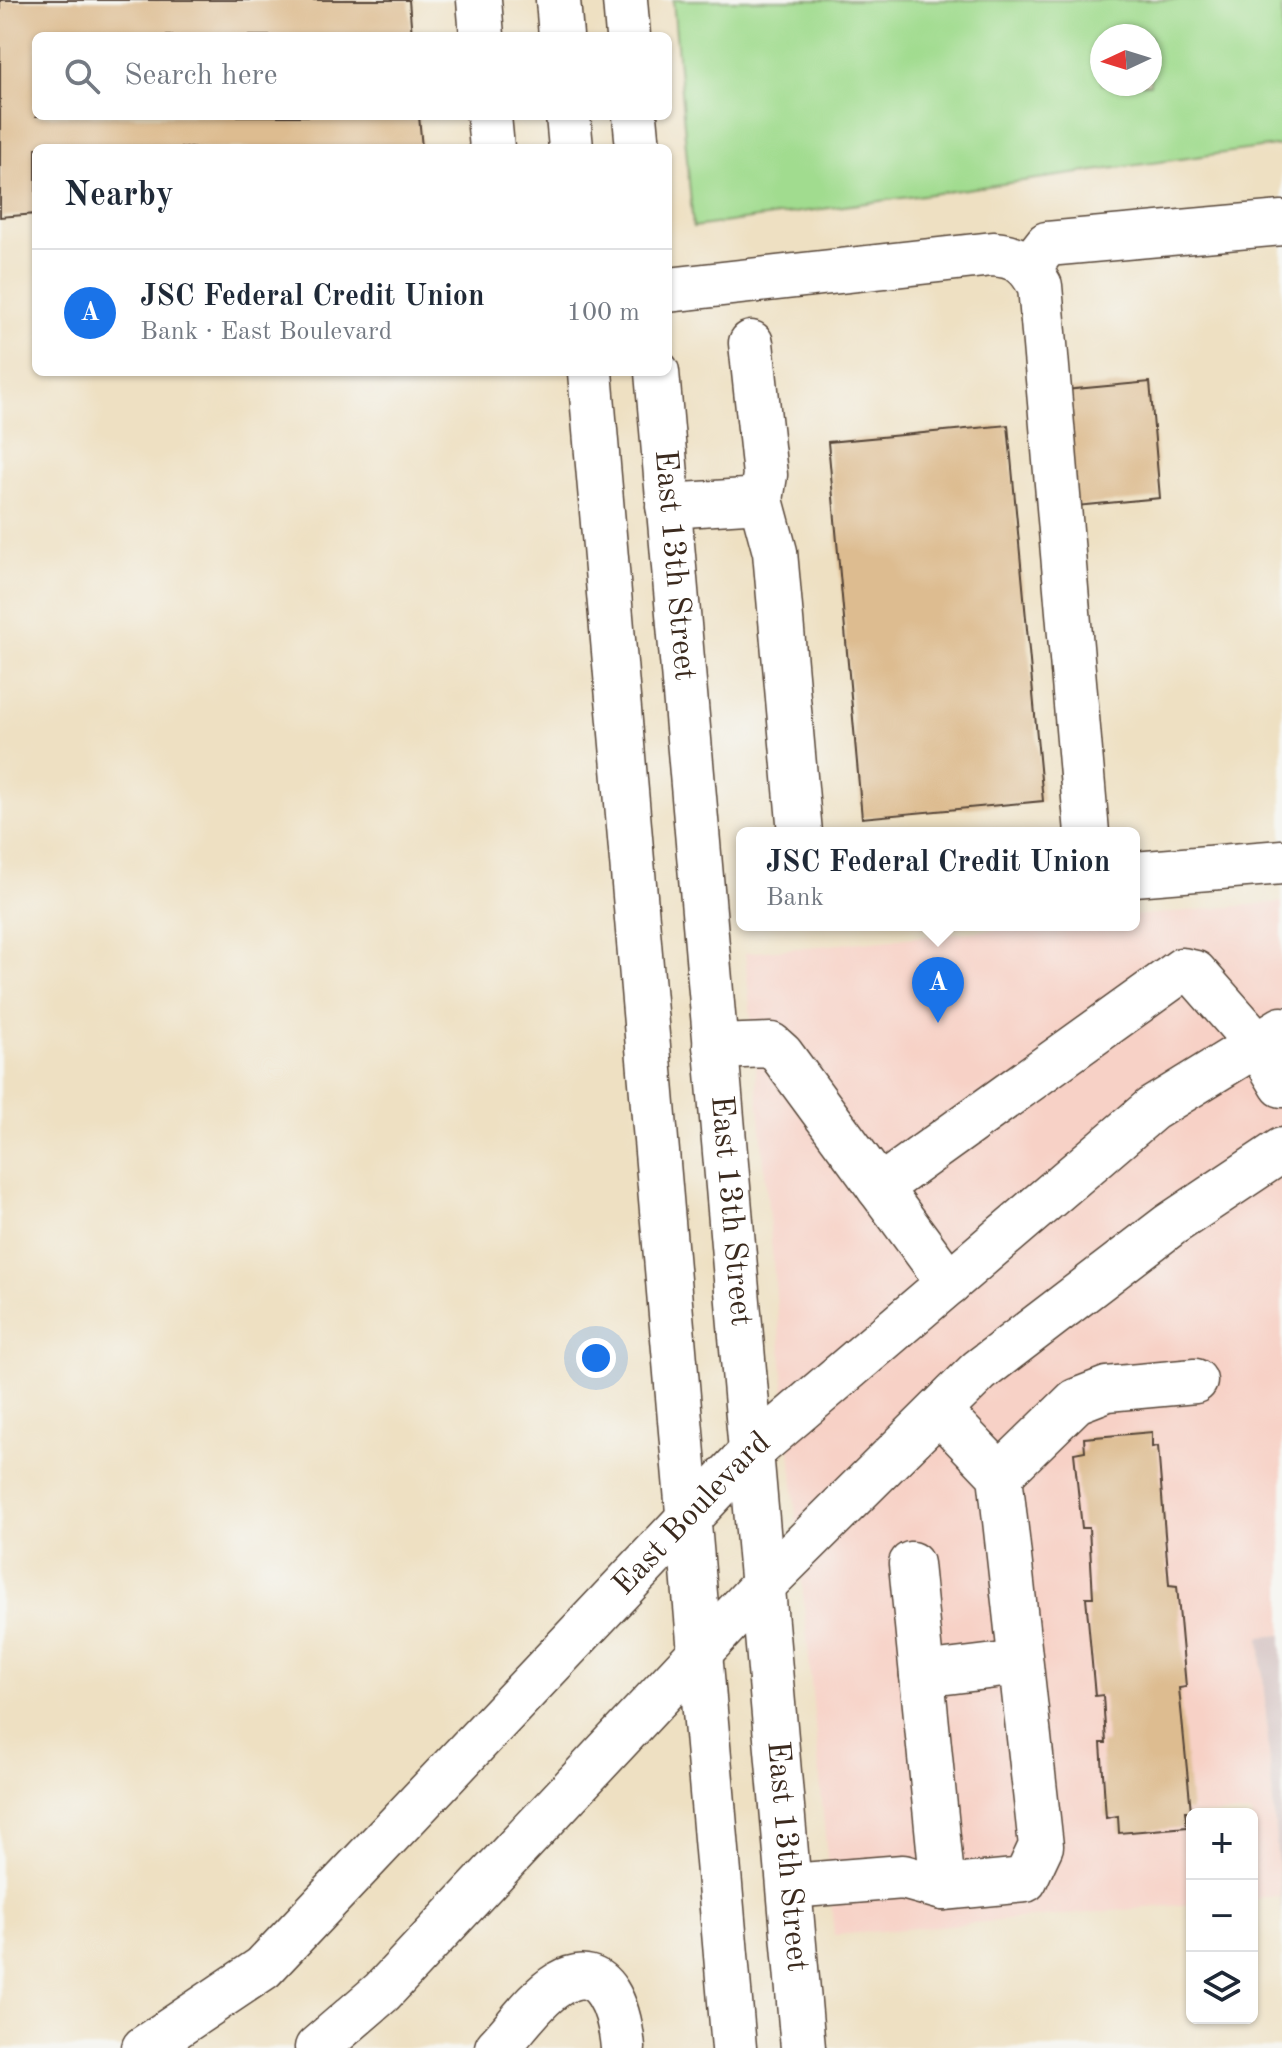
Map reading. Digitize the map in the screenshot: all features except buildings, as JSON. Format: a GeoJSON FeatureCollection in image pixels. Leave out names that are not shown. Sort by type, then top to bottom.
{"type":"FeatureCollection","features":[{"type":"Feature","properties":{"kind":"main road"},"geometry":{"type":"LineString","coordinates":[[479,0],[482,32]]}},
{"type":"Feature","properties":{"kind":"main road"},"geometry":{"type":"LineString","coordinates":[[558,0],[561,32]]}},
{"type":"Feature","properties":{"kind":"main road"},"geometry":{"type":"LineString","coordinates":[[625,0],[628,32]]}},
{"type":"Feature","properties":{"kind":"main road"},"geometry":{"type":"LineString","coordinates":[[489,120],[492,144]]}},
{"type":"Feature","properties":{"kind":"main road"},"geometry":{"type":"LineString","coordinates":[[568,120],[571,144]]}},
{"type":"Feature","properties":{"kind":"main road"},"geometry":{"type":"LineString","coordinates":[[635,120],[638,144]]}},
{"type":"Feature","properties":{"kind":"main road"},"geometry":{"type":"LineString","coordinates":[[1029,267],[1047,244],[1282,223]]}},
{"type":"Feature","properties":{"kind":"main road"},"geometry":{"type":"LineString","coordinates":[[672,290],[993,254],[1014,256],[1029,267],[1040,286],[1086,827]]}},
{"type":"Feature","properties":{"kind":"main road"},"geometry":{"type":"LineString","coordinates":[[751,343],[765,475],[761,500],[775,552],[799,827]]}},
{"type":"Feature","properties":{"kind":"main road","name":"East 13th Street"},"geometry":{"type":"LineString","coordinates":[[590,376],[734,2048]]}},
{"type":"Feature","properties":{"kind":"main road","name":"East 13th Street"},"geometry":{"type":"LineString","coordinates":[[657,376],[803,2048]]}},
{"type":"Feature","properties":{"kind":"main road"},"geometry":{"type":"LineString","coordinates":[[668,506],[761,500]]}},
{"type":"Feature","properties":{"kind":"main road"},"geometry":{"type":"LineString","coordinates":[[1140,874],[1282,862]]}},
{"type":"Feature","properties":{"kind":"main road"},"geometry":{"type":"LineString","coordinates":[[879,1188],[1182,970],[1195,973],[1270,1037],[1282,1085]]}},
{"type":"Feature","properties":{"kind":"main road","name":"East Boulevard"},"geometry":{"type":"LineString","coordinates":[[144,2048],[263,1968],[751,1452],[1152,1109],[1270,1037]]}},
{"type":"Feature","properties":{"kind":"main road"},"geometry":{"type":"LineString","coordinates":[[715,1047],[771,1045],[949,1283]]}},
{"type":"Feature","properties":{"kind":"main road"},"geometry":{"type":"LineString","coordinates":[[317,2048],[382,1992],[700,1656],[764,1584],[979,1371],[1170,1225],[1282,1150]]}},
{"type":"Feature","properties":{"kind":"main road"},"geometry":{"type":"LineString","coordinates":[[1000,1475],[1076,1401],[1107,1389],[1195,1381]]}},
{"type":"Feature","properties":{"kind":"main road"},"geometry":{"type":"LineString","coordinates":[[790,1886],[903,1877],[943,1888],[1025,1880],[1041,1846],[1000,1475],[939,1411]]}},
{"type":"Feature","properties":{"kind":"main road"},"geometry":{"type":"LineString","coordinates":[[911,1564],[943,1888]]}},
{"type":"Feature","properties":{"kind":"main road"},"geometry":{"type":"LineString","coordinates":[[922,1675],[1020,1663]]}},
{"type":"Feature","properties":{"kind":"main road"},"geometry":{"type":"LineString","coordinates":[[497,2048],[556,1986],[573,1977],[593,1980],[608,1990],[620,2017],[623,2048]]}},
{"type":"Feature","properties":{"kind":"shaded area"},"geometry":{"type":"Polygon","coordinates":[[[1282,902],[1282,1635],[1260,1637],[1280,1897],[1258,1899],[1258,1808],[1186,1808],[1186,1905],[834,1935],[745,953],[979,931],[1140,931],[1140,915],[1282,902]]]}},
{"type":"Feature","properties":{"kind":"shaded area"},"geometry":{"type":"Polygon","coordinates":[[[1282,1635],[1282,1918],[1260,1637],[1282,1635]]]}},
{"type":"Feature","properties":{"kind":"green space"},"geometry":{"type":"Polygon","coordinates":[[[673,0],[1282,0],[1282,145],[693,227],[673,0]]]}},
{"type":"Feature","properties":{"kind":"place","name":"JSC Federal Credit Union"},"geometry":{"type":"Point","coordinates":[938,1023]}}]}
